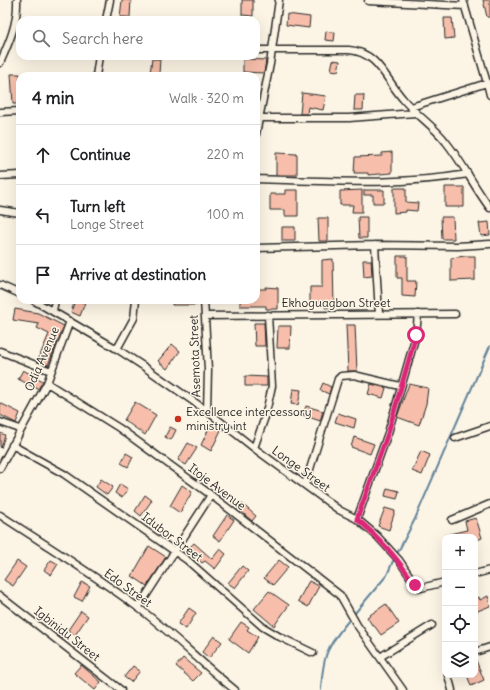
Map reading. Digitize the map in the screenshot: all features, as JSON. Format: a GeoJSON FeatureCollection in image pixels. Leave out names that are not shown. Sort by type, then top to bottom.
{"type":"FeatureCollection","features":[{"type":"Feature","properties":{"kind":"street"},"geometry":{"type":"LineString","coordinates":[[0,63],[10,40],[16,15],[17,0]]}},
{"type":"Feature","properties":{"kind":"street"},"geometry":{"type":"LineString","coordinates":[[107,16],[110,0]]}},
{"type":"Feature","properties":{"kind":"street"},"geometry":{"type":"LineString","coordinates":[[260,106],[270,64],[279,0]]}},
{"type":"Feature","properties":{"kind":"street"},"geometry":{"type":"LineString","coordinates":[[368,1],[464,3],[490,95]]}},
{"type":"Feature","properties":{"kind":"street"},"geometry":{"type":"LineString","coordinates":[[260,50],[349,50],[363,52],[373,60],[413,110],[438,132],[490,208]]}},
{"type":"Feature","properties":{"kind":"street"},"geometry":{"type":"LineString","coordinates":[[97,72],[99,60]]}},
{"type":"Feature","properties":{"kind":"street"},"geometry":{"type":"LineString","coordinates":[[260,118],[349,118],[413,110],[487,83]]}},
{"type":"Feature","properties":{"kind":"street"},"geometry":{"type":"LineString","coordinates":[[0,112],[16,111]]}},
{"type":"Feature","properties":{"kind":"street"},"geometry":{"type":"LineString","coordinates":[[260,179],[415,181],[468,174]]}},
{"type":"Feature","properties":{"kind":"street"},"geometry":{"type":"LineString","coordinates":[[0,176],[16,175]]}},
{"type":"Feature","properties":{"kind":"street"},"geometry":{"type":"LineString","coordinates":[[0,210],[16,212]]}},
{"type":"Feature","properties":{"kind":"street"},"geometry":{"type":"LineString","coordinates":[[260,248],[375,245],[458,246],[490,244]]}},
{"type":"Feature","properties":{"kind":"street"},"geometry":{"type":"LineString","coordinates":[[375,245],[379,314]]}},
{"type":"Feature","properties":{"kind":"street"},"geometry":{"type":"LineString","coordinates":[[0,285],[16,292]]}},
{"type":"Feature","properties":{"kind":"street","name":"Longe Street"},"geometry":{"type":"LineString","coordinates":[[40,304],[117,349],[207,411],[254,448],[339,510],[357,519],[377,536],[399,560],[417,587],[421,588],[442,583]]}},
{"type":"Feature","properties":{"kind":"street"},"geometry":{"type":"LineString","coordinates":[[53,311],[54,304]]}},
{"type":"Feature","properties":{"kind":"street"},"geometry":{"type":"LineString","coordinates":[[117,349],[134,318],[136,304]]}},
{"type":"Feature","properties":{"kind":"street","name":"Asemota Street"},"geometry":{"type":"LineString","coordinates":[[204,304],[208,370],[207,411]]}},
{"type":"Feature","properties":{"kind":"street"},"geometry":{"type":"LineString","coordinates":[[357,519],[388,433],[400,386],[416,335],[418,314]]}},
{"type":"Feature","properties":{"kind":"street","name":"Ekhoguagbon Street"},"geometry":{"type":"LineString","coordinates":[[205,316],[455,314]]}},
{"type":"Feature","properties":{"kind":"street"},"geometry":{"type":"LineString","coordinates":[[254,448],[265,417],[272,386],[268,315]]}},
{"type":"Feature","properties":{"kind":"street","name":"Odia Avenue"},"geometry":{"type":"LineString","coordinates":[[0,468],[20,429],[47,383],[70,322]]}},
{"type":"Feature","properties":{"kind":"street"},"geometry":{"type":"LineString","coordinates":[[0,351],[51,371]]}},
{"type":"Feature","properties":{"kind":"street"},"geometry":{"type":"LineString","coordinates":[[305,485],[338,379],[341,376],[354,375],[400,386]]}},
{"type":"Feature","properties":{"kind":"street","name":"Itoje Avenue"},"geometry":{"type":"LineString","coordinates":[[47,383],[119,428],[211,495],[340,595],[357,625],[403,690]]}},
{"type":"Feature","properties":{"kind":"street"},"geometry":{"type":"LineString","coordinates":[[0,422],[20,429]]}},
{"type":"Feature","properties":{"kind":"street"},"geometry":{"type":"LineString","coordinates":[[455,438],[490,426]]}},
{"type":"Feature","properties":{"kind":"street","name":"Idubor Street"},"geometry":{"type":"LineString","coordinates":[[12,445],[64,474],[174,551],[263,627],[313,653]]}},
{"type":"Feature","properties":{"kind":"street"},"geometry":{"type":"LineString","coordinates":[[138,608],[211,495]]}},
{"type":"Feature","properties":{"kind":"street"},"geometry":{"type":"LineString","coordinates":[[452,520],[490,504]]}},
{"type":"Feature","properties":{"kind":"street","name":"Edo Street"},"geometry":{"type":"LineString","coordinates":[[0,515],[138,608],[166,629],[210,671],[235,690]]}},
{"type":"Feature","properties":{"kind":"street"},"geometry":{"type":"LineString","coordinates":[[478,573],[490,570]]}},
{"type":"Feature","properties":{"kind":"street","name":"Igbinidu Street"},"geometry":{"type":"LineString","coordinates":[[0,596],[121,690]]}},
{"type":"Feature","properties":{"kind":"street"},"geometry":{"type":"LineString","coordinates":[[380,657],[432,625]]}},
{"type":"Feature","properties":{"kind":"street"},"geometry":{"type":"LineString","coordinates":[[478,651],[490,647]]}},
{"type":"Feature","properties":{"kind":"street"},"geometry":{"type":"LineString","coordinates":[[449,678],[451,689]]}},
{"type":"Feature","properties":{"kind":"building"},"geometry":{"type":"Polygon","coordinates":[[[122,0],[131,0],[130,16],[120,16],[122,0]]]}},
{"type":"Feature","properties":{"kind":"building"},"geometry":{"type":"Polygon","coordinates":[[[242,0],[253,0],[253,16],[242,15],[242,0]]]}},
{"type":"Feature","properties":{"kind":"building"},"geometry":{"type":"Polygon","coordinates":[[[483,0],[490,0],[490,17],[487,17],[483,0]]]}},
{"type":"Feature","properties":{"kind":"building"},"geometry":{"type":"Polygon","coordinates":[[[287,14],[310,17],[309,28],[286,25],[287,14]]]}},
{"type":"Feature","properties":{"kind":"building"},"geometry":{"type":"Polygon","coordinates":[[[444,18],[452,18],[454,38],[445,39],[444,18]]]}},
{"type":"Feature","properties":{"kind":"building"},"geometry":{"type":"Polygon","coordinates":[[[326,31],[335,33],[334,41],[325,40],[326,31]]]}},
{"type":"Feature","properties":{"kind":"building"},"geometry":{"type":"Polygon","coordinates":[[[152,60],[160,60],[159,72],[150,72],[152,60]]]}},
{"type":"Feature","properties":{"kind":"building"},"geometry":{"type":"Polygon","coordinates":[[[243,60],[266,60],[264,73],[243,72],[243,60]]]}},
{"type":"Feature","properties":{"kind":"building"},"geometry":{"type":"Polygon","coordinates":[[[333,60],[340,61],[338,71],[331,70],[333,60]]]}},
{"type":"Feature","properties":{"kind":"building"},"geometry":{"type":"Polygon","coordinates":[[[11,74],[16,74],[16,104],[13,104],[11,74]]]}},
{"type":"Feature","properties":{"kind":"building"},"geometry":{"type":"Polygon","coordinates":[[[302,93],[326,96],[323,110],[308,107],[307,114],[300,114],[302,93]]]}},
{"type":"Feature","properties":{"kind":"building"},"geometry":{"type":"Polygon","coordinates":[[[355,95],[364,95],[363,110],[354,110],[355,95]]]}},
{"type":"Feature","properties":{"kind":"building"},"geometry":{"type":"Polygon","coordinates":[[[392,152],[392,173],[368,175],[368,173],[354,173],[355,157],[382,156],[382,153],[392,152]]]}},
{"type":"Feature","properties":{"kind":"building"},"geometry":{"type":"Polygon","coordinates":[[[276,153],[297,154],[297,175],[276,175],[276,153]]]}},
{"type":"Feature","properties":{"kind":"building"},"geometry":{"type":"Polygon","coordinates":[[[445,187],[464,187],[464,207],[445,207],[445,187]]]}},
{"type":"Feature","properties":{"kind":"building"},"geometry":{"type":"Polygon","coordinates":[[[394,188],[406,188],[406,202],[418,203],[417,211],[406,210],[406,212],[394,213],[394,188]]]}},
{"type":"Feature","properties":{"kind":"building"},"geometry":{"type":"Polygon","coordinates":[[[285,190],[298,190],[298,216],[285,216],[285,210],[270,210],[270,194],[285,194],[285,190]]]}},
{"type":"Feature","properties":{"kind":"building"},"geometry":{"type":"Polygon","coordinates":[[[362,190],[362,212],[352,212],[353,205],[340,205],[340,191],[362,190]]]}},
{"type":"Feature","properties":{"kind":"building"},"geometry":{"type":"Polygon","coordinates":[[[364,190],[384,190],[384,203],[373,203],[373,195],[364,195],[364,190]]]}},
{"type":"Feature","properties":{"kind":"building"},"geometry":{"type":"Polygon","coordinates":[[[358,217],[367,217],[367,238],[359,238],[358,217]]]}},
{"type":"Feature","properties":{"kind":"building"},"geometry":{"type":"Polygon","coordinates":[[[441,217],[453,217],[454,239],[442,239],[441,217]]]}},
{"type":"Feature","properties":{"kind":"building"},"geometry":{"type":"Polygon","coordinates":[[[318,218],[328,218],[328,241],[319,241],[318,218]]]}},
{"type":"Feature","properties":{"kind":"building"},"geometry":{"type":"Polygon","coordinates":[[[489,222],[490,235],[481,236],[479,223],[489,222]]]}},
{"type":"Feature","properties":{"kind":"building"},"geometry":{"type":"Polygon","coordinates":[[[282,227],[295,227],[295,241],[282,241],[282,227]]]}},
{"type":"Feature","properties":{"kind":"building"},"geometry":{"type":"Polygon","coordinates":[[[397,256],[407,256],[407,281],[416,281],[415,297],[402,296],[402,278],[397,278],[397,256]]]}},
{"type":"Feature","properties":{"kind":"building"},"geometry":{"type":"Polygon","coordinates":[[[475,256],[475,280],[451,281],[451,258],[475,256]]]}},
{"type":"Feature","properties":{"kind":"building"},"geometry":{"type":"Polygon","coordinates":[[[333,259],[334,307],[325,308],[325,302],[310,302],[310,287],[322,287],[322,260],[333,259]]]}},
{"type":"Feature","properties":{"kind":"building"},"geometry":{"type":"Polygon","coordinates":[[[363,260],[371,260],[372,276],[364,277],[363,260]]]}},
{"type":"Feature","properties":{"kind":"building"},"geometry":{"type":"Polygon","coordinates":[[[266,287],[278,288],[278,309],[266,309],[266,306],[240,306],[240,304],[260,304],[260,289],[266,289],[266,287]]]}},
{"type":"Feature","properties":{"kind":"building"},"geometry":{"type":"Polygon","coordinates":[[[74,304],[85,304],[80,316],[71,312],[74,304]]]}},
{"type":"Feature","properties":{"kind":"building"},"geometry":{"type":"Polygon","coordinates":[[[172,304],[197,304],[197,305],[172,304]]]}},
{"type":"Feature","properties":{"kind":"building"},"geometry":{"type":"Polygon","coordinates":[[[15,309],[38,313],[64,326],[48,365],[38,360],[49,334],[37,328],[39,324],[13,320],[15,309]]]}},
{"type":"Feature","properties":{"kind":"building"},"geometry":{"type":"Polygon","coordinates":[[[254,323],[264,323],[265,346],[255,346],[254,323]]]}},
{"type":"Feature","properties":{"kind":"building"},"geometry":{"type":"Polygon","coordinates":[[[346,325],[355,325],[357,371],[348,371],[346,325]]]}},
{"type":"Feature","properties":{"kind":"building"},"geometry":{"type":"Polygon","coordinates":[[[278,326],[291,326],[290,348],[277,348],[278,326]]]}},
{"type":"Feature","properties":{"kind":"building"},"geometry":{"type":"Polygon","coordinates":[[[172,344],[180,351],[167,369],[158,361],[172,344]]]}},
{"type":"Feature","properties":{"kind":"building"},"geometry":{"type":"Polygon","coordinates":[[[23,370],[43,381],[38,389],[18,379],[23,370]]]}},
{"type":"Feature","properties":{"kind":"building"},"geometry":{"type":"Polygon","coordinates":[[[245,376],[267,377],[267,386],[245,386],[245,376]]]}},
{"type":"Feature","properties":{"kind":"building"},"geometry":{"type":"Polygon","coordinates":[[[323,383],[331,387],[329,394],[320,390],[323,383]]]}},
{"type":"Feature","properties":{"kind":"building"},"geometry":{"type":"Polygon","coordinates":[[[371,384],[386,388],[383,398],[368,394],[371,384]]]}},
{"type":"Feature","properties":{"kind":"building"},"geometry":{"type":"Polygon","coordinates":[[[409,384],[428,388],[426,404],[419,425],[397,417],[409,384]]]}},
{"type":"Feature","properties":{"kind":"building"},"geometry":{"type":"Polygon","coordinates":[[[293,389],[301,390],[298,405],[291,404],[293,389]]]}},
{"type":"Feature","properties":{"kind":"building"},"geometry":{"type":"Polygon","coordinates":[[[135,402],[156,415],[145,435],[124,420],[135,402]]]}},
{"type":"Feature","properties":{"kind":"building"},"geometry":{"type":"Polygon","coordinates":[[[0,403],[20,413],[16,423],[0,415],[0,403]]]}},
{"type":"Feature","properties":{"kind":"building"},"geometry":{"type":"Polygon","coordinates":[[[306,406],[323,411],[320,421],[303,415],[306,406]]]}},
{"type":"Feature","properties":{"kind":"building"},"geometry":{"type":"Polygon","coordinates":[[[338,413],[356,419],[354,428],[335,422],[338,413]]]}},
{"type":"Feature","properties":{"kind":"building"},"geometry":{"type":"Polygon","coordinates":[[[211,424],[221,430],[211,451],[201,445],[211,424]]]}},
{"type":"Feature","properties":{"kind":"building"},"geometry":{"type":"Polygon","coordinates":[[[170,427],[176,430],[171,440],[165,437],[170,427]]]}},
{"type":"Feature","properties":{"kind":"building"},"geometry":{"type":"Polygon","coordinates":[[[0,433],[5,435],[1,448],[0,447],[0,433]]]}},
{"type":"Feature","properties":{"kind":"building"},"geometry":{"type":"Polygon","coordinates":[[[354,437],[374,444],[370,454],[351,447],[354,437]]]}},
{"type":"Feature","properties":{"kind":"building"},"geometry":{"type":"Polygon","coordinates":[[[188,443],[197,448],[186,465],[178,460],[188,443]]]}},
{"type":"Feature","properties":{"kind":"building"},"geometry":{"type":"Polygon","coordinates":[[[421,451],[430,455],[422,475],[412,471],[421,451]]]}},
{"type":"Feature","properties":{"kind":"building"},"geometry":{"type":"Polygon","coordinates":[[[126,453],[133,457],[128,467],[121,463],[126,453]]]}},
{"type":"Feature","properties":{"kind":"building"},"geometry":{"type":"Polygon","coordinates":[[[101,479],[113,487],[107,495],[96,487],[101,479]]]}},
{"type":"Feature","properties":{"kind":"building"},"geometry":{"type":"Polygon","coordinates":[[[120,484],[128,489],[122,498],[115,493],[120,484]]]}},
{"type":"Feature","properties":{"kind":"building"},"geometry":{"type":"Polygon","coordinates":[[[182,485],[192,492],[180,513],[170,506],[182,485]]]}},
{"type":"Feature","properties":{"kind":"building"},"geometry":{"type":"Polygon","coordinates":[[[387,488],[399,491],[397,499],[385,496],[387,488]]]}},
{"type":"Feature","properties":{"kind":"building"},"geometry":{"type":"Polygon","coordinates":[[[145,495],[152,500],[141,516],[135,511],[145,495]]]}},
{"type":"Feature","properties":{"kind":"building"},"geometry":{"type":"Polygon","coordinates":[[[241,503],[256,516],[252,521],[237,508],[241,503]]]}},
{"type":"Feature","properties":{"kind":"building"},"geometry":{"type":"Polygon","coordinates":[[[385,508],[395,511],[389,530],[378,526],[385,508]]]}},
{"type":"Feature","properties":{"kind":"building"},"geometry":{"type":"Polygon","coordinates":[[[227,515],[234,520],[220,541],[213,536],[227,515]]]}},
{"type":"Feature","properties":{"kind":"building"},"geometry":{"type":"Polygon","coordinates":[[[476,518],[482,538],[478,540],[478,534],[449,534],[467,530],[465,521],[476,518]]]}},
{"type":"Feature","properties":{"kind":"building"},"geometry":{"type":"Polygon","coordinates":[[[194,543],[212,559],[220,549],[226,554],[215,569],[205,561],[202,563],[188,549],[194,543]]]}},
{"type":"Feature","properties":{"kind":"building"},"geometry":{"type":"Polygon","coordinates":[[[149,546],[166,557],[147,586],[132,576],[149,546]]]}},
{"type":"Feature","properties":{"kind":"building"},"geometry":{"type":"Polygon","coordinates":[[[51,560],[58,564],[51,575],[44,570],[51,560]]]}},
{"type":"Feature","properties":{"kind":"building"},"geometry":{"type":"Polygon","coordinates":[[[279,560],[288,567],[273,585],[264,578],[279,560]]]}},
{"type":"Feature","properties":{"kind":"building"},"geometry":{"type":"Polygon","coordinates":[[[17,561],[26,567],[13,586],[4,580],[17,561]]]}},
{"type":"Feature","properties":{"kind":"building"},"geometry":{"type":"Polygon","coordinates":[[[242,566],[248,571],[235,588],[228,583],[242,566]]]}},
{"type":"Feature","properties":{"kind":"building"},"geometry":{"type":"Polygon","coordinates":[[[309,581],[319,586],[308,607],[298,601],[309,581]]]}},
{"type":"Feature","properties":{"kind":"building"},"geometry":{"type":"Polygon","coordinates":[[[82,582],[90,586],[82,601],[74,597],[82,582]]]}},
{"type":"Feature","properties":{"kind":"building"},"geometry":{"type":"Polygon","coordinates":[[[269,591],[289,605],[274,626],[254,609],[269,591]]]}},
{"type":"Feature","properties":{"kind":"building"},"geometry":{"type":"Polygon","coordinates":[[[488,596],[490,606],[478,611],[478,598],[480,600],[488,596]]]}},
{"type":"Feature","properties":{"kind":"building"},"geometry":{"type":"Polygon","coordinates":[[[386,604],[399,623],[381,635],[367,617],[386,604]]]}},
{"type":"Feature","properties":{"kind":"building"},"geometry":{"type":"Polygon","coordinates":[[[189,608],[196,613],[186,629],[178,624],[189,608]]]}},
{"type":"Feature","properties":{"kind":"building"},"geometry":{"type":"Polygon","coordinates":[[[81,611],[88,616],[75,635],[68,630],[81,611]]]}},
{"type":"Feature","properties":{"kind":"building"},"geometry":{"type":"Polygon","coordinates":[[[241,622],[249,627],[247,630],[258,637],[248,653],[229,639],[241,622]]]}},
{"type":"Feature","properties":{"kind":"building"},"geometry":{"type":"Polygon","coordinates":[[[214,636],[222,642],[209,658],[202,652],[214,636]]]}},
{"type":"Feature","properties":{"kind":"building"},"geometry":{"type":"Polygon","coordinates":[[[183,658],[201,673],[193,681],[176,666],[183,658]]]}},
{"type":"Feature","properties":{"kind":"building"},"geometry":{"type":"Polygon","coordinates":[[[81,665],[101,682],[95,690],[74,673],[81,665]]]}},
{"type":"Feature","properties":{"kind":"building"},"geometry":{"type":"Polygon","coordinates":[[[478,665],[484,680],[471,686],[468,678],[478,678],[478,665]]]}},
{"type":"Feature","properties":{"kind":"building"},"geometry":{"type":"Polygon","coordinates":[[[133,666],[140,671],[131,682],[124,677],[133,666]]]}},
{"type":"Feature","properties":{"kind":"waterway"},"geometry":{"type":"LineString","coordinates":[[398,552],[415,519],[490,346]]}},
{"type":"Feature","properties":{"kind":"waterway"},"geometry":{"type":"LineString","coordinates":[[355,613],[387,575],[393,561]]}},
{"type":"Feature","properties":{"kind":"waterway"},"geometry":{"type":"LineString","coordinates":[[321,690],[325,659],[331,645],[349,620]]}},
{"type":"Feature","properties":{"kind":"place","name":"Excellence intercessory ministry int"},"geometry":{"type":"Point","coordinates":[178,419]}},
{"type":"Feature","properties":{"kind":"route"},"geometry":{"type":"LineString","coordinates":[[415,585],[399,560],[377,536],[357,519],[388,433],[400,386],[416,335]]}}]}
